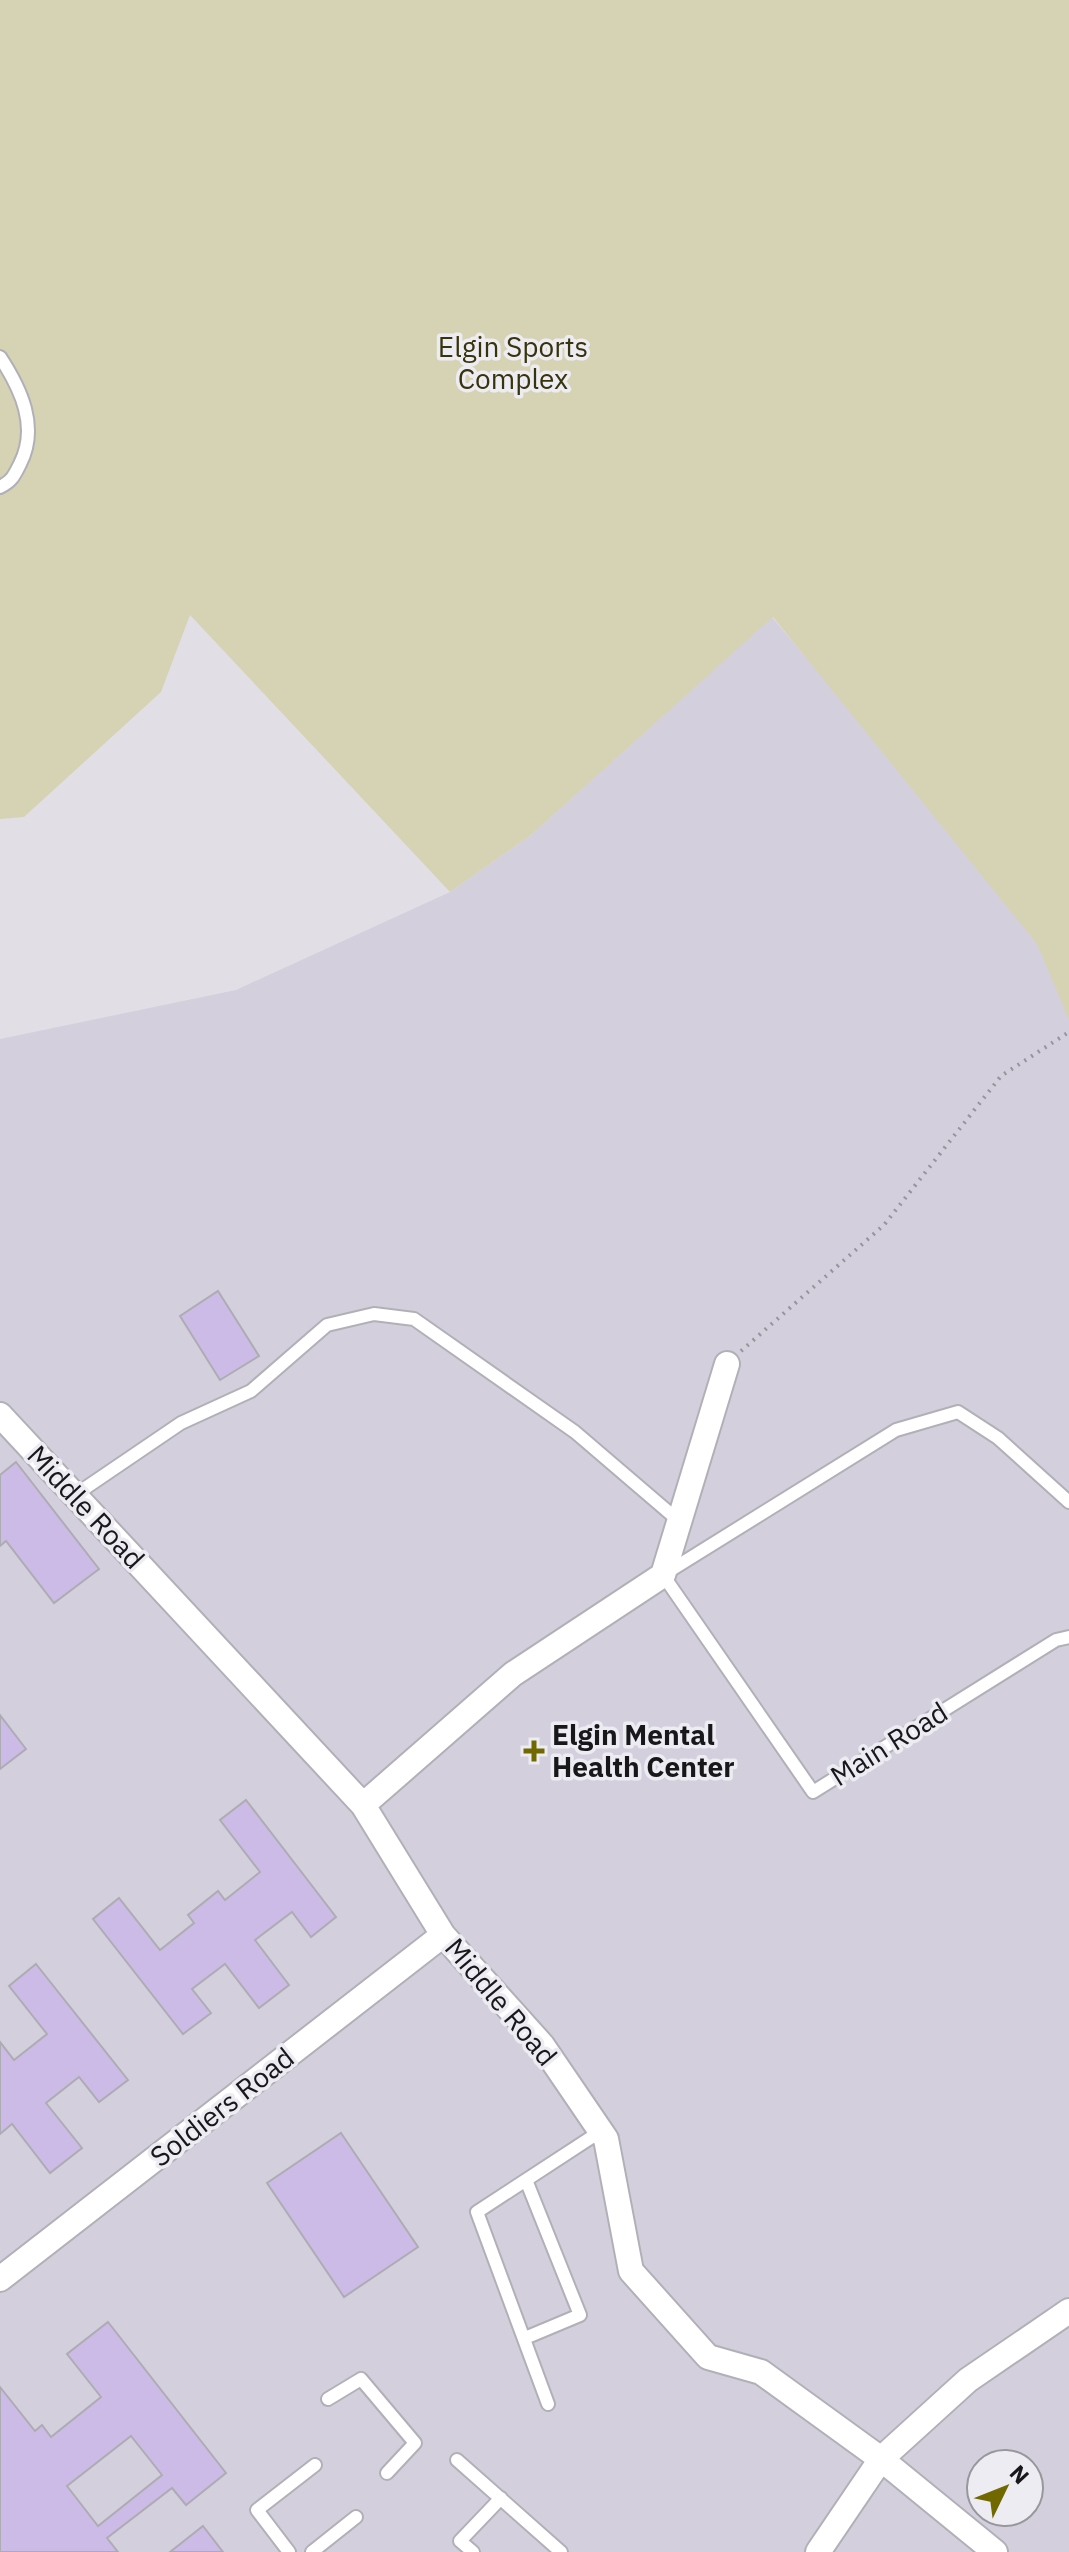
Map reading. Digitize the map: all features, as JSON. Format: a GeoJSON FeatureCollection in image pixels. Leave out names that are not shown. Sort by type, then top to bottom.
{"type":"FeatureCollection","features":[{"type":"Feature","properties":{"kind":"street"},"geometry":{"type":"LineString","coordinates":[[363,1805],[513,1674],[663,1575],[727,1364]]}},
{"type":"Feature","properties":{"kind":"street","name":"Middle Road"},"geometry":{"type":"LineString","coordinates":[[0,1415],[363,1805],[443,1935],[542,2045],[606,2139],[631,2271],[708,2357],[761,2372],[881,2459],[995,2552]]}},
{"type":"Feature","properties":{"kind":"street","name":"Soldiers Road"},"geometry":{"type":"LineString","coordinates":[[0,2279],[443,1935]]}},
{"type":"Feature","properties":{"kind":"street"},"geometry":{"type":"LineString","coordinates":[[818,2552],[881,2459],[968,2380],[1069,2311]]}},
{"type":"Feature","properties":{"kind":"lane"},"geometry":{"type":"LineString","coordinates":[[0,357],[17,382],[29,426],[24,457],[11,482],[0,487]]}},
{"type":"Feature","properties":{"kind":"lane"},"geometry":{"type":"LineString","coordinates":[[75,1495],[181,1423],[251,1391],[327,1325],[374,1314],[414,1319],[575,1432],[679,1521]]}},
{"type":"Feature","properties":{"kind":"lane"},"geometry":{"type":"LineString","coordinates":[[663,1575],[896,1430],[958,1412],[998,1438],[1069,1502]]}},
{"type":"Feature","properties":{"kind":"lane","name":"Main Road"},"geometry":{"type":"LineString","coordinates":[[663,1575],[813,1792],[1056,1640],[1069,1637]]}},
{"type":"Feature","properties":{"kind":"lane"},"geometry":{"type":"LineString","coordinates":[[548,2404],[477,2212],[601,2131]]}},
{"type":"Feature","properties":{"kind":"lane"},"geometry":{"type":"LineString","coordinates":[[525,2338],[580,2315],[526,2180]]}},
{"type":"Feature","properties":{"kind":"lane"},"geometry":{"type":"LineString","coordinates":[[328,2399],[361,2379],[415,2443],[387,2473]]}},
{"type":"Feature","properties":{"kind":"lane"},"geometry":{"type":"LineString","coordinates":[[457,2460],[561,2552]]}},
{"type":"Feature","properties":{"kind":"lane"},"geometry":{"type":"LineString","coordinates":[[289,2552],[257,2510],[315,2465]]}},
{"type":"Feature","properties":{"kind":"lane"},"geometry":{"type":"LineString","coordinates":[[473,2552],[460,2541],[501,2498]]}},
{"type":"Feature","properties":{"kind":"lane"},"geometry":{"type":"LineString","coordinates":[[312,2552],[356,2517]]}},
{"type":"Feature","properties":{"kind":"path"},"geometry":{"type":"LineString","coordinates":[[727,1364],[884,1225],[1001,1076],[1069,1032]]}},
{"type":"Feature","properties":{"kind":"shaded area","name":"Elgin Mental Health Center"},"geometry":{"type":"Polygon","coordinates":[[[772,617],[1069,971],[1069,2552],[0,2552],[0,1039],[236,990],[450,892],[531,835],[772,617]]]}},
{"type":"Feature","properties":{"kind":"green space","name":"Elgin Sports Complex"},"geometry":{"type":"Polygon","coordinates":[[[0,0],[1069,0],[1069,1020],[1037,944],[773,617],[531,835],[450,892],[190,615],[161,692],[24,817],[0,819],[0,0]]]}},
{"type":"Feature","properties":{"kind":"building"},"geometry":{"type":"Polygon","coordinates":[[[218,1291],[259,1356],[220,1380],[180,1316],[218,1291]]]}},
{"type":"Feature","properties":{"kind":"building"},"geometry":{"type":"Polygon","coordinates":[[[16,1462],[99,1569],[54,1603],[6,1541],[0,1546],[0,1475],[16,1462]]]}},
{"type":"Feature","properties":{"kind":"building"},"geometry":{"type":"Polygon","coordinates":[[[0,1715],[26,1749],[0,1769],[0,1715]]]}},
{"type":"Feature","properties":{"kind":"building"},"geometry":{"type":"Polygon","coordinates":[[[246,1800],[336,1917],[311,1937],[292,1912],[255,1940],[289,1985],[259,2008],[225,1964],[192,1989],[211,2013],[183,2034],[93,1919],[119,1898],[160,1950],[194,1923],[188,1915],[218,1891],[225,1900],[260,1872],[220,1820],[246,1800]]]}},
{"type":"Feature","properties":{"kind":"building"},"geometry":{"type":"Polygon","coordinates":[[[36,1964],[128,2080],[99,2102],[79,2077],[46,2103],[82,2148],[50,2173],[12,2124],[0,2134],[0,2042],[14,2060],[47,2034],[9,1986],[36,1964]]]}},
{"type":"Feature","properties":{"kind":"building"},"geometry":{"type":"Polygon","coordinates":[[[341,2133],[418,2247],[344,2297],[267,2183],[341,2133]]]}},
{"type":"Feature","properties":{"kind":"building"},"geometry":{"type":"Polygon","coordinates":[[[108,2322],[226,2473],[186,2505],[172,2488],[107,2538],[118,2552],[0,2552],[0,2387],[35,2431],[42,2425],[51,2437],[101,2397],[67,2354],[108,2322]],[[131,2436],[67,2486],[98,2526],[162,2475],[131,2436]]]}},
{"type":"Feature","properties":{"kind":"building"},"geometry":{"type":"Polygon","coordinates":[[[203,2526],[223,2552],[170,2552],[203,2526]]]}},
{"type":"Feature","properties":{"kind":"place","name":"Elgin Mental Health Center"},"geometry":{"type":"Point","coordinates":[534,1751]}}]}
